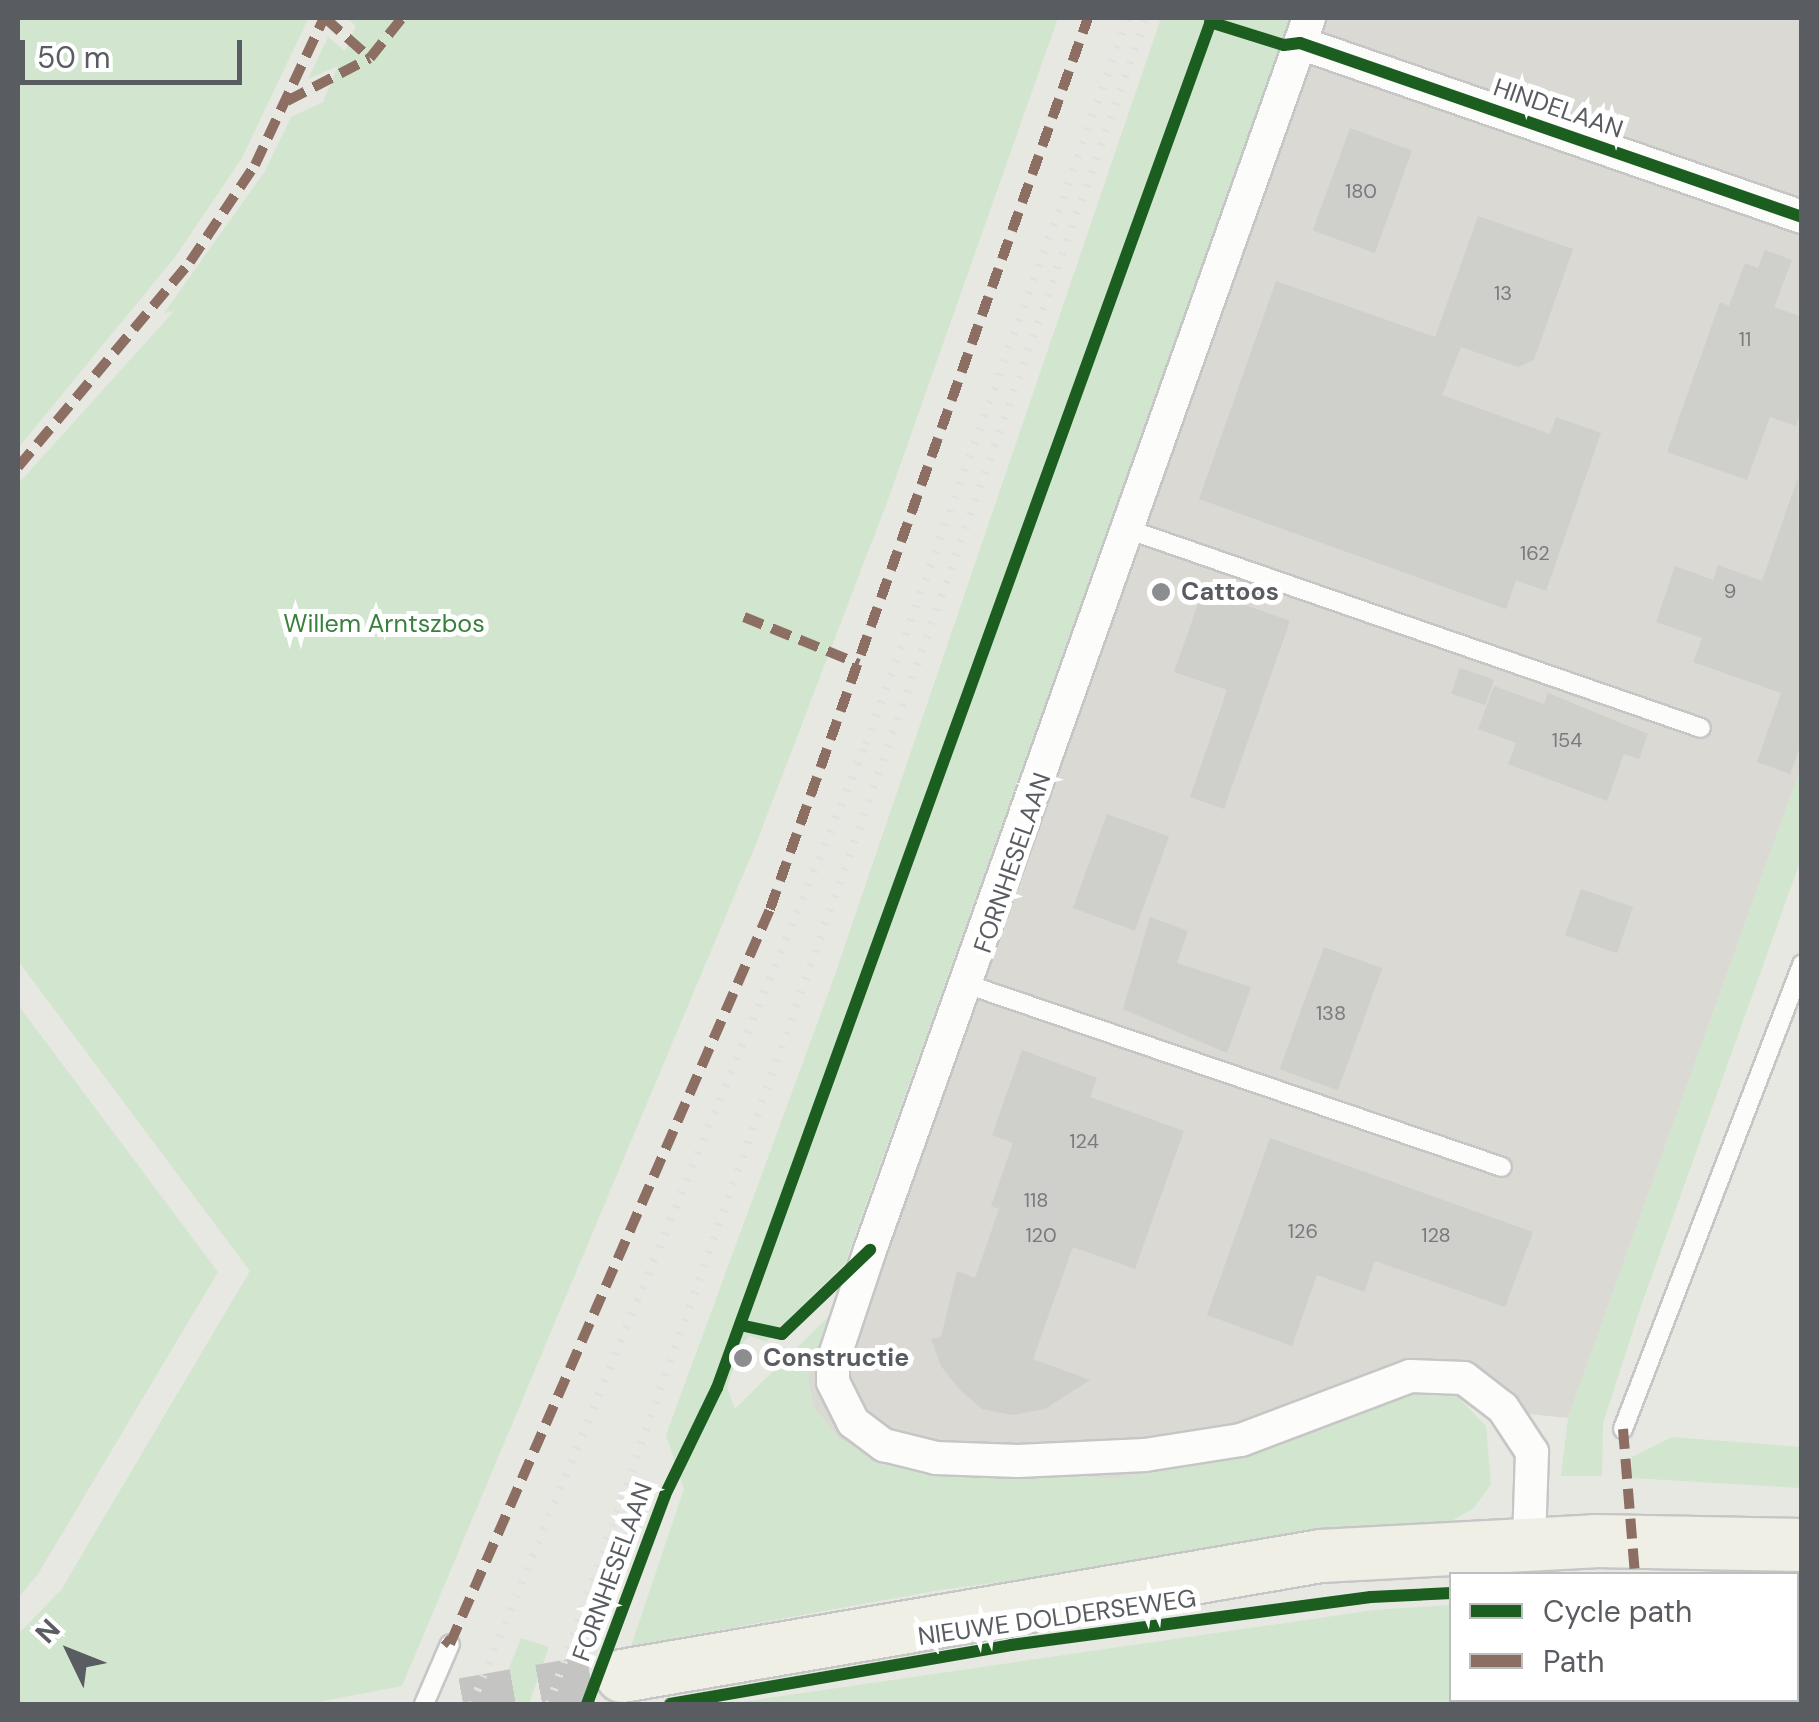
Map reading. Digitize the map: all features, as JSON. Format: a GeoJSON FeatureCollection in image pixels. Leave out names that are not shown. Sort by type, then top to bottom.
{"type":"FeatureCollection","features":[{"type":"Feature","properties":{"kind":"main road","name":"NIEUWE DOLDERSEWEG"},"geometry":{"type":"LineString","coordinates":[[622,1676],[1045,1598],[1321,1556],[1530,1544],[1802,1545]]}},
{"type":"Feature","properties":{"kind":"street","name":"HINDELAAN"},"geometry":{"type":"LineString","coordinates":[[1304,30],[1802,217]]}},
{"type":"Feature","properties":{"kind":"street","name":"FORNHESELAAN"},"geometry":{"type":"LineString","coordinates":[[1304,30],[970,985],[832,1361],[837,1396],[854,1422],[884,1444],[936,1458],[1146,1455],[1241,1440],[1410,1376],[1464,1378],[1503,1408],[1532,1452],[1530,1544]]}},
{"type":"Feature","properties":{"kind":"lane"},"geometry":{"type":"LineString","coordinates":[[1130,530],[1700,728]]}},
{"type":"Feature","properties":{"kind":"lane"},"geometry":{"type":"LineString","coordinates":[[1623,1429],[1802,964]]}},
{"type":"Feature","properties":{"kind":"lane"},"geometry":{"type":"LineString","coordinates":[[970,985],[1502,1167]]}},
{"type":"Feature","properties":{"kind":"lane"},"geometry":{"type":"LineString","coordinates":[[424,1704],[450,1644]]}},
{"type":"Feature","properties":{"kind":"shaded area"},"geometry":{"type":"Polygon","coordinates":[[[1290,18],[1801,18],[1801,767],[1568,1418],[1472,1408],[1459,1398],[1116,1479],[888,1462],[839,1439],[813,1406],[808,1379],[1290,18]]]}},
{"type":"Feature","properties":{"kind":"green space"},"geometry":{"type":"Polygon","coordinates":[[[18,18],[308,19],[242,158],[175,257],[18,448],[18,18]]]}},
{"type":"Feature","properties":{"kind":"green space","name":"Willem Arntszbos"},"geometry":{"type":"Polygon","coordinates":[[[347,18],[1058,18],[889,497],[756,844],[402,1686],[308,1704],[18,1704],[18,1634],[61,1590],[250,1271],[18,961],[18,484],[174,311],[164,313],[265,171],[291,117],[323,102],[338,66],[308,79],[328,37],[345,51],[356,26],[347,18]]]}},
{"type":"Feature","properties":{"kind":"green space"},"geometry":{"type":"Polygon","coordinates":[[[1161,18],[1290,18],[845,1263],[766,1342],[750,1336],[743,1342],[727,1387],[735,1409],[829,1316],[808,1379],[813,1406],[839,1439],[889,1462],[1116,1479],[1298,1438],[1383,1398],[1431,1388],[1459,1398],[1486,1426],[1491,1484],[1474,1508],[1448,1523],[940,1590],[631,1646],[684,1489],[666,1435],[831,986],[1161,18]]]}},
{"type":"Feature","properties":{"kind":"green space"},"geometry":{"type":"Polygon","coordinates":[[[1801,767],[1801,859],[1603,1423],[1602,1476],[1561,1476],[1568,1418],[1801,767]]]}},
{"type":"Feature","properties":{"kind":"green space"},"geometry":{"type":"Polygon","coordinates":[[[18,1005],[218,1272],[38,1574],[18,1598],[18,1005]]]}},
{"type":"Feature","properties":{"kind":"green space"},"geometry":{"type":"Polygon","coordinates":[[[1672,1437],[1801,1447],[1801,1488],[1631,1478],[1632,1457],[1672,1437]]]}},
{"type":"Feature","properties":{"kind":"green space"},"geometry":{"type":"Polygon","coordinates":[[[1449,1605],[1449,1702],[1624,1704],[728,1704],[1374,1610],[1449,1605]]]}},
{"type":"Feature","properties":{"kind":"green space"},"geometry":{"type":"Polygon","coordinates":[[[521,1638],[549,1647],[529,1704],[495,1704],[521,1638]]]}},
{"type":"Feature","properties":{"kind":"green space"},"geometry":{"type":"Polygon","coordinates":[[[1799,1659],[1801,1704],[1656,1704],[1799,1702],[1799,1659]]]}},
{"type":"Feature","properties":{"kind":"building"},"geometry":{"type":"Polygon","coordinates":[[[1350,128],[1412,151],[1375,253],[1313,230],[1350,128]]]}},
{"type":"Feature","properties":{"kind":"building"},"geometry":{"type":"Polygon","coordinates":[[[1478,216],[1573,249],[1534,360],[1518,367],[1461,347],[1442,395],[1550,434],[1556,417],[1601,433],[1546,591],[1516,580],[1506,609],[1199,499],[1276,281],[1435,337],[1478,216]]]}},
{"type":"Feature","properties":{"kind":"building"},"geometry":{"type":"Polygon","coordinates":[[[1765,250],[1792,260],[1774,307],[1802,317],[1802,410],[1796,426],[1770,417],[1747,480],[1667,452],[1720,302],[1729,306],[1745,263],[1758,268],[1765,250]]]}},
{"type":"Feature","properties":{"kind":"building"},"geometry":{"type":"Polygon","coordinates":[[[1798,477],[1802,741],[1790,774],[1757,762],[1781,693],[1693,662],[1702,638],[1656,622],[1675,566],[1713,580],[1718,565],[1762,581],[1798,477]]]}},
{"type":"Feature","properties":{"kind":"building"},"geometry":{"type":"Polygon","coordinates":[[[1203,590],[1290,621],[1224,809],[1190,797],[1227,690],[1174,672],[1203,590]]]}},
{"type":"Feature","properties":{"kind":"building"},"geometry":{"type":"Polygon","coordinates":[[[1460,668],[1494,680],[1485,705],[1451,694],[1460,668]]]}},
{"type":"Feature","properties":{"kind":"building"},"geometry":{"type":"Polygon","coordinates":[[[1494,686],[1544,704],[1548,693],[1648,734],[1639,759],[1624,754],[1607,801],[1508,764],[1516,743],[1478,729],[1494,686]]]}},
{"type":"Feature","properties":{"kind":"building"},"geometry":{"type":"Polygon","coordinates":[[[1107,814],[1169,837],[1135,931],[1073,908],[1107,814]]]}},
{"type":"Feature","properties":{"kind":"building"},"geometry":{"type":"Polygon","coordinates":[[[1581,889],[1633,907],[1617,953],[1565,935],[1581,889]]]}},
{"type":"Feature","properties":{"kind":"building"},"geometry":{"type":"Polygon","coordinates":[[[1150,917],[1188,931],[1177,963],[1251,987],[1227,1053],[1123,1009],[1150,917]]]}},
{"type":"Feature","properties":{"kind":"building"},"geometry":{"type":"Polygon","coordinates":[[[1324,947],[1382,968],[1338,1090],[1280,1069],[1324,947]]]}},
{"type":"Feature","properties":{"kind":"building"},"geometry":{"type":"Polygon","coordinates":[[[1022,1050],[1097,1078],[1090,1097],[1184,1131],[1135,1269],[1073,1247],[1033,1359],[1090,1380],[1045,1409],[1013,1415],[982,1409],[959,1389],[941,1366],[931,1339],[941,1337],[957,1271],[975,1278],[999,1209],[991,1206],[1013,1143],[992,1135],[1022,1050]]]}},
{"type":"Feature","properties":{"kind":"building"},"geometry":{"type":"Polygon","coordinates":[[[1270,1138],[1533,1232],[1505,1307],[1375,1261],[1364,1292],[1317,1275],[1292,1346],[1207,1315],[1270,1138]]]}},
{"type":"Feature","properties":{"kind":"tunnel"},"geometry":{"type":"LineString","coordinates":[[463,1704],[622,1676]]}},
{"type":"Feature","properties":{"kind":"railway"},"geometry":{"type":"LineString","coordinates":[[472,1704],[866,744],[1128,18]]}},
{"type":"Feature","properties":{"kind":"railway"},"geometry":{"type":"LineString","coordinates":[[549,1704],[1146,18]]}},
{"type":"Feature","properties":{"kind":"marked path"},"geometry":{"type":"LineString","coordinates":[[18,467],[190,262],[255,165],[324,18]]}},
{"type":"Feature","properties":{"kind":"marked path"},"geometry":{"type":"LineString","coordinates":[[325,18],[370,58]]}},
{"type":"Feature","properties":{"kind":"marked path"},"geometry":{"type":"LineString","coordinates":[[287,101],[370,58],[402,18]]}},
{"type":"Feature","properties":{"kind":"marked path"},"geometry":{"type":"LineString","coordinates":[[444,1639],[450,1644],[770,909],[1088,18]]}},
{"type":"Feature","properties":{"kind":"marked path"},"geometry":{"type":"LineString","coordinates":[[744,617],[859,664]]}},
{"type":"Feature","properties":{"kind":"marked path"},"geometry":{"type":"LineString","coordinates":[[1623,1429],[1635,1572]]}},
{"type":"Feature","properties":{"kind":"cycle path"},"geometry":{"type":"LineString","coordinates":[[587,1704],[665,1495],[717,1388],[1212,18]]}},
{"type":"Feature","properties":{"kind":"cycle path"},"geometry":{"type":"LineString","coordinates":[[1210,22],[1284,45],[1300,43],[1802,217]]}},
{"type":"Feature","properties":{"kind":"cycle path"},"geometry":{"type":"LineString","coordinates":[[740,1325],[782,1334],[870,1250]]}},
{"type":"Feature","properties":{"kind":"cycle path"},"geometry":{"type":"LineString","coordinates":[[670,1704],[1011,1645],[1371,1597],[1449,1593]]}},
{"type":"Feature","properties":{"kind":"place","name":"Cattoos"},"geometry":{"type":"Point","coordinates":[1161,592]}},
{"type":"Feature","properties":{"kind":"place","name":"Constructie"},"geometry":{"type":"Point","coordinates":[743,1358]}}]}
